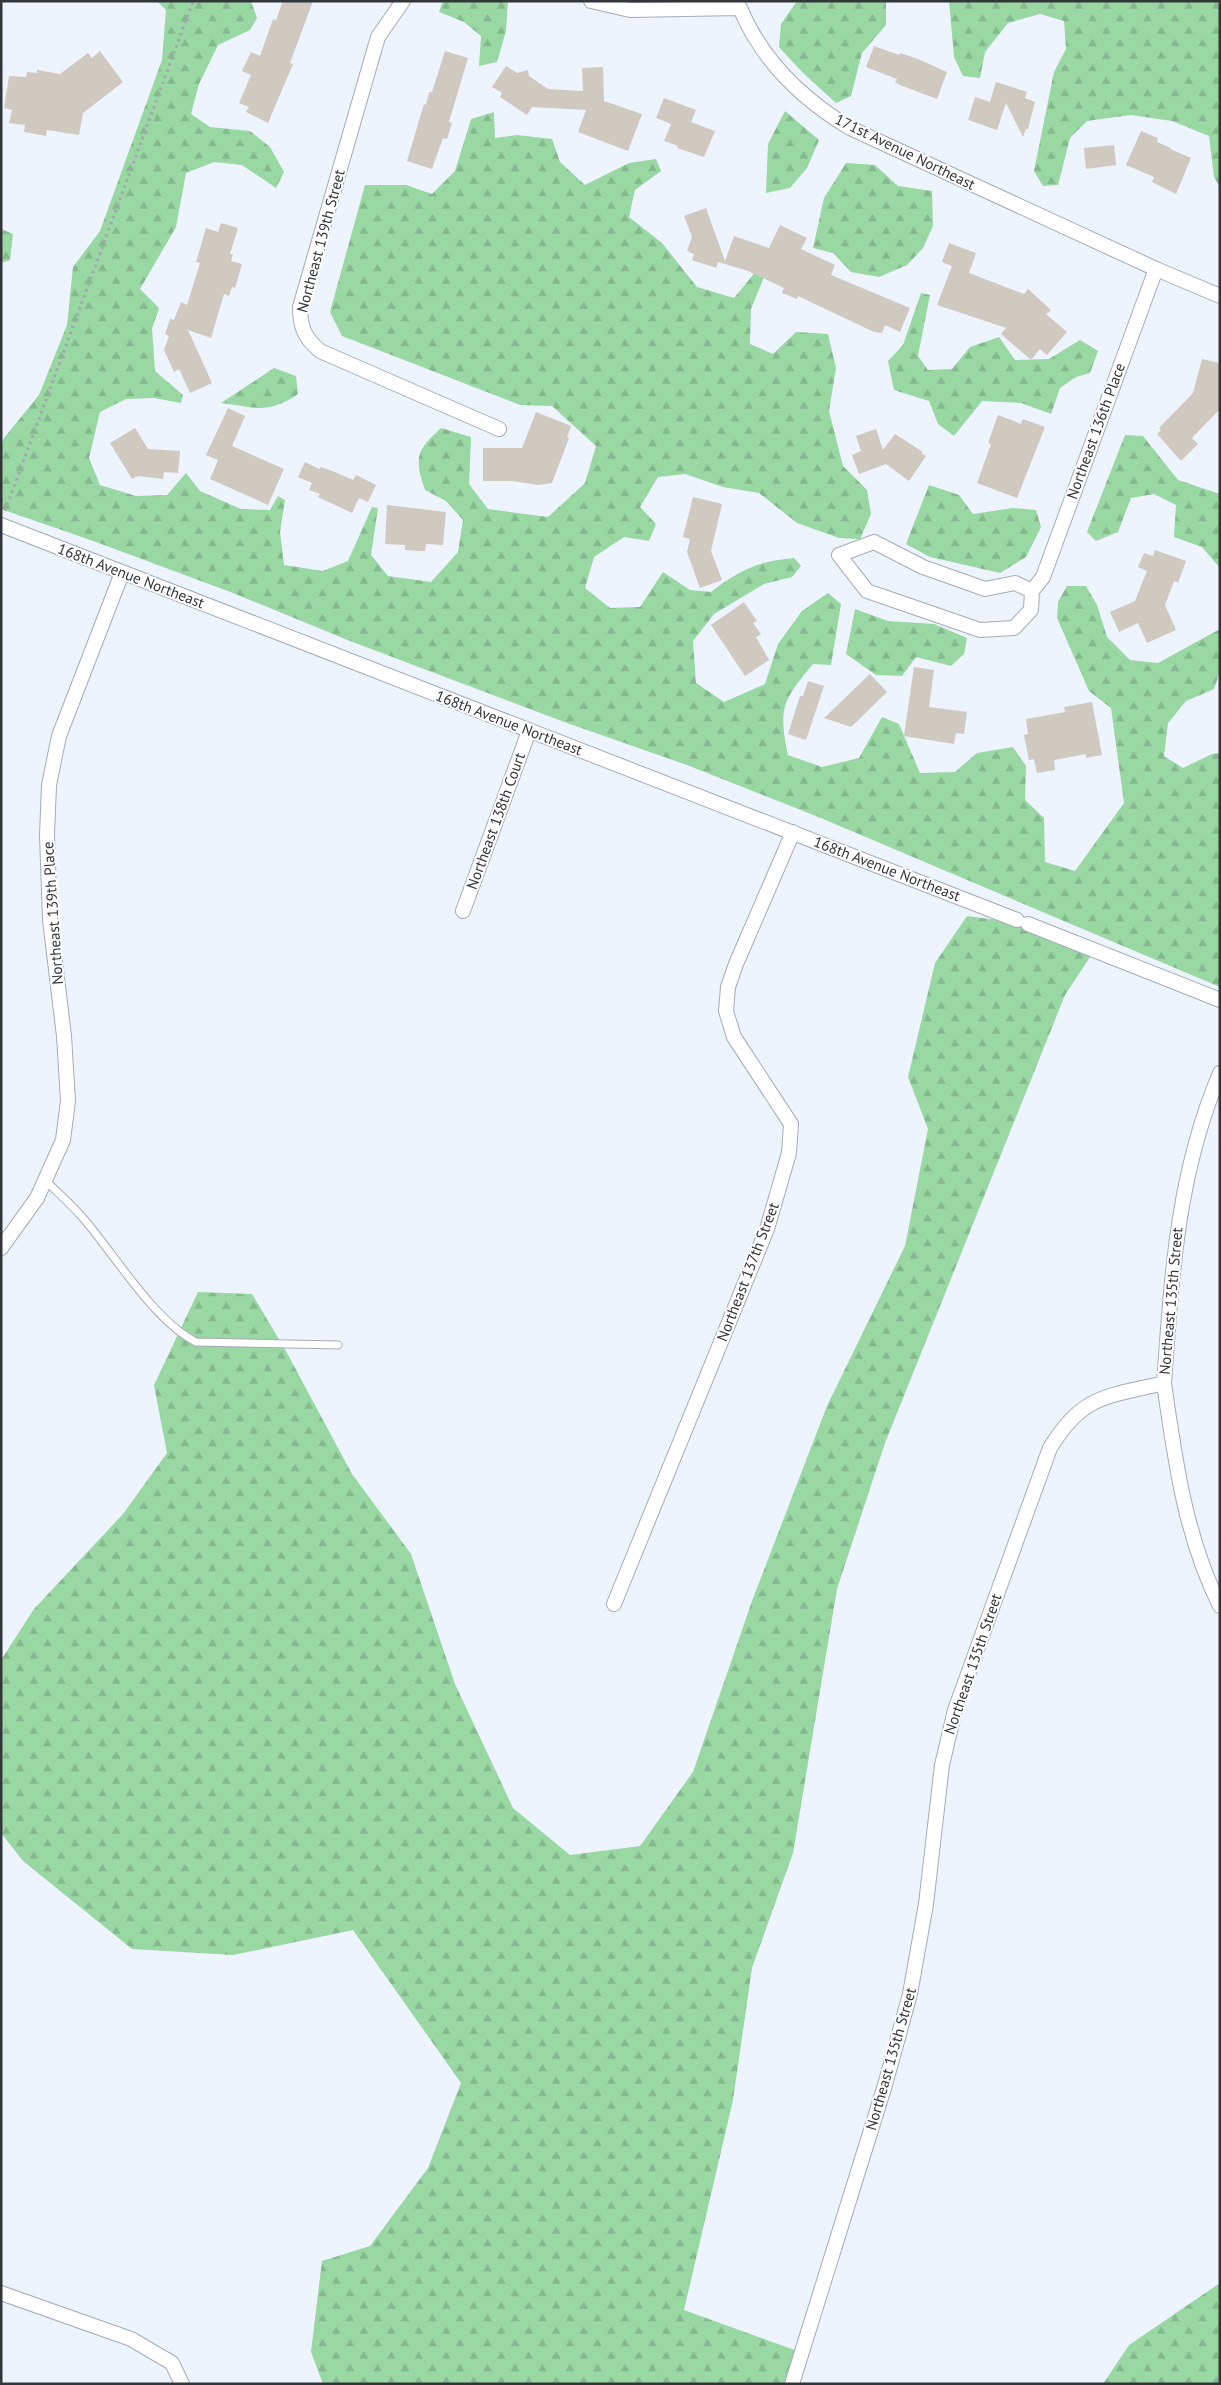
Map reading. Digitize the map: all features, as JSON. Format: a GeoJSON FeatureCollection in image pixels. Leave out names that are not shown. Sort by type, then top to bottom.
{"type":"FeatureCollection","features":[{"type":"Feature","properties":{"kind":"street","name":"Northeast 139th Street"},"geometry":{"type":"LineString","coordinates":[[403,1],[378,37],[300,308],[300,326],[308,340],[320,351],[499,429]]}},
{"type":"Feature","properties":{"kind":"street","name":"171st Avenue Northeast"},"geometry":{"type":"LineString","coordinates":[[591,1],[630,10],[740,5],[750,33],[768,58],[796,89],[821,111],[850,128],[1156,269],[1220,296]]}},
{"type":"Feature","properties":{"kind":"street","name":"Northeast 136th Place"},"geometry":{"type":"LineString","coordinates":[[1032,591],[1015,584],[985,589],[924,566],[874,542],[839,555],[867,591],[980,630],[1014,628],[1032,610],[1032,591],[1043,577],[1156,269]]}},
{"type":"Feature","properties":{"kind":"street","name":"168th Avenue Northeast"},"geometry":{"type":"LineString","coordinates":[[3,518],[122,573],[1220,1000]]}},
{"type":"Feature","properties":{"kind":"street","name":"Northeast 139th Place"},"geometry":{"type":"LineString","coordinates":[[1,1248],[37,1198],[63,1140],[68,1101],[64,1039],[50,920],[47,835],[49,785],[59,736],[122,573]]}},
{"type":"Feature","properties":{"kind":"street","name":"Northeast 138th Court"},"geometry":{"type":"LineString","coordinates":[[463,911],[529,731]]}},
{"type":"Feature","properties":{"kind":"street","name":"Northeast 137th Street"},"geometry":{"type":"LineString","coordinates":[[614,1604],[767,1229],[789,1154],[791,1124],[734,1037],[726,1011],[728,987],[736,964],[792,832]]}},
{"type":"Feature","properties":{"kind":"street","name":"Northeast 135th Street"},"geometry":{"type":"LineString","coordinates":[[792,2384],[885,2085],[910,1994],[926,1904],[942,1764],[954,1710],[1050,1448],[1064,1426],[1080,1410],[1101,1398],[1164,1383],[1175,1240],[1193,1145],[1220,1072]]}},
{"type":"Feature","properties":{"kind":"street"},"geometry":{"type":"LineString","coordinates":[[1164,1383],[1180,1492],[1209,1584],[1220,1606]]}},
{"type":"Feature","properties":{"kind":"street"},"geometry":{"type":"LineString","coordinates":[[1,2294],[131,2339],[172,2363],[182,2384]]}},
{"type":"Feature","properties":{"kind":"lane"},"geometry":{"type":"LineString","coordinates":[[45,1180],[82,1217],[162,1318],[182,1335],[196,1342],[338,1345]]}},
{"type":"Feature","properties":{"kind":"path"},"geometry":{"type":"LineString","coordinates":[[3,518],[193,1]]}},
{"type":"Feature","properties":{"kind":"green space"},"geometry":{"type":"Polygon","coordinates":[[[157,1],[251,1],[257,18],[250,30],[218,45],[199,84],[191,114],[210,127],[250,131],[270,147],[284,172],[276,188],[242,165],[214,162],[186,173],[176,227],[140,289],[159,308],[152,329],[155,371],[183,395],[181,403],[154,398],[126,399],[100,412],[89,458],[100,485],[136,496],[167,495],[186,473],[200,491],[241,509],[270,510],[278,496],[285,500],[280,532],[284,565],[323,571],[348,561],[372,507],[378,508],[371,555],[388,576],[431,582],[458,552],[463,520],[446,501],[425,490],[419,470],[422,449],[441,428],[471,437],[469,484],[488,509],[548,517],[585,483],[596,446],[552,406],[520,405],[342,336],[330,312],[365,185],[406,185],[432,194],[455,171],[471,119],[494,112],[495,138],[517,135],[552,139],[560,162],[585,185],[629,163],[656,159],[661,171],[635,190],[629,217],[662,243],[697,287],[734,298],[757,270],[764,277],[751,309],[750,344],[773,354],[796,332],[828,334],[836,368],[829,411],[843,466],[867,490],[871,514],[860,539],[839,538],[797,523],[759,493],[723,487],[685,474],[658,477],[640,507],[656,524],[649,541],[624,537],[594,557],[585,588],[610,608],[640,607],[663,572],[690,590],[711,592],[749,568],[759,564],[794,558],[801,566],[792,577],[764,584],[714,614],[693,641],[696,683],[724,702],[765,684],[778,644],[802,611],[828,593],[841,604],[831,665],[813,664],[789,696],[785,705],[783,726],[788,755],[822,767],[859,758],[882,717],[899,724],[920,773],[955,772],[977,753],[1013,747],[1026,766],[1025,800],[1044,818],[1045,862],[1075,871],[1124,803],[1111,708],[1089,691],[1057,618],[1058,602],[1067,586],[1086,586],[1097,605],[1107,637],[1130,660],[1158,663],[1220,629],[1220,671],[1214,689],[1186,701],[1168,723],[1164,756],[1183,768],[1212,754],[1220,753],[1220,987],[816,816],[687,765],[567,723],[350,641],[233,593],[1,509],[1,445],[4,438],[39,395],[67,325],[73,267],[100,231],[162,60],[166,10],[157,1]]]}},
{"type":"Feature","properties":{"kind":"green space"},"geometry":{"type":"Polygon","coordinates":[[[443,1],[508,1],[506,31],[497,62],[479,66],[481,36],[464,22],[439,12],[443,1]]]}},
{"type":"Feature","properties":{"kind":"green space"},"geometry":{"type":"Polygon","coordinates":[[[797,1],[886,1],[886,25],[862,53],[851,96],[836,103],[802,72],[779,47],[781,24],[797,1]]]}},
{"type":"Feature","properties":{"kind":"green space"},"geometry":{"type":"Polygon","coordinates":[[[949,1],[1220,1],[1220,187],[1214,177],[1209,136],[1172,121],[1131,115],[1087,121],[1070,138],[1058,185],[1043,186],[1034,171],[1054,72],[1066,49],[1064,21],[1040,14],[1008,23],[985,52],[980,78],[963,76],[954,57],[949,1]]]}},
{"type":"Feature","properties":{"kind":"green space"},"geometry":{"type":"Polygon","coordinates":[[[785,111],[819,140],[807,168],[790,188],[766,193],[768,144],[785,111]]]}},
{"type":"Feature","properties":{"kind":"green space"},"geometry":{"type":"Polygon","coordinates":[[[846,163],[875,165],[898,186],[932,191],[933,226],[923,248],[907,265],[879,277],[851,272],[833,253],[813,248],[824,198],[846,163]]]}},
{"type":"Feature","properties":{"kind":"green space"},"geometry":{"type":"Polygon","coordinates":[[[1,229],[13,234],[10,260],[1,263],[1,229]]]}},
{"type":"Feature","properties":{"kind":"green space"},"geometry":{"type":"Polygon","coordinates":[[[921,293],[930,295],[918,356],[928,370],[952,369],[970,347],[999,337],[1015,360],[1049,359],[1080,340],[1098,351],[1090,373],[1076,377],[1060,388],[1051,414],[1021,403],[982,401],[954,436],[938,424],[929,401],[894,390],[888,361],[903,345],[921,293]]]}},
{"type":"Feature","properties":{"kind":"green space"},"geometry":{"type":"Polygon","coordinates":[[[274,368],[296,376],[298,394],[278,405],[261,408],[221,403],[274,368]]]}},
{"type":"Feature","properties":{"kind":"green space"},"geometry":{"type":"Polygon","coordinates":[[[1125,435],[1143,436],[1178,480],[1220,494],[1220,568],[1202,547],[1174,537],[1176,505],[1154,494],[1131,498],[1118,532],[1096,541],[1087,532],[1125,435]]]}},
{"type":"Feature","properties":{"kind":"green space"},"geometry":{"type":"Polygon","coordinates":[[[929,485],[959,495],[973,514],[1013,508],[1036,510],[1041,527],[1026,557],[1000,573],[930,557],[906,544],[929,485]]]}},
{"type":"Feature","properties":{"kind":"green space"},"geometry":{"type":"Polygon","coordinates":[[[855,609],[888,621],[934,624],[967,638],[964,654],[951,666],[916,657],[902,676],[876,675],[846,654],[855,609]]]}},
{"type":"Feature","properties":{"kind":"green space"},"geometry":{"type":"Polygon","coordinates":[[[967,916],[1028,924],[1094,951],[1065,995],[885,1443],[837,1589],[793,1853],[752,1968],[733,2100],[684,2310],[803,2353],[792,2384],[323,2384],[311,2352],[322,2261],[370,2246],[428,2168],[461,2083],[353,1930],[233,1955],[132,1949],[23,1861],[1,1833],[1,1660],[34,1609],[123,1514],[167,1453],[154,1385],[198,1292],[252,1294],[287,1353],[352,1474],[411,1554],[455,1684],[513,1808],[570,1855],[640,1846],[693,1772],[752,1601],[827,1406],[905,1246],[928,1129],[908,1077],[935,963],[967,916]]]}},
{"type":"Feature","properties":{"kind":"green space"},"geometry":{"type":"Polygon","coordinates":[[[1220,2283],[1220,2384],[1103,2384],[1129,2345],[1220,2283]]]}},
{"type":"Feature","properties":{"kind":"building"},"geometry":{"type":"Polygon","coordinates":[[[283,1],[313,1],[290,63],[293,64],[268,123],[246,112],[249,107],[239,103],[251,75],[242,71],[251,52],[260,56],[273,19],[276,20],[283,1]]]}},
{"type":"Feature","properties":{"kind":"building"},"geometry":{"type":"Polygon","coordinates":[[[874,46],[899,55],[900,53],[918,59],[947,72],[937,99],[900,85],[895,82],[897,79],[866,67],[874,46]]]}},
{"type":"Feature","properties":{"kind":"building"},"geometry":{"type":"Polygon","coordinates":[[[100,51],[123,82],[83,113],[79,135],[47,130],[46,136],[24,132],[25,125],[9,123],[12,110],[4,108],[9,76],[26,77],[27,72],[37,73],[37,70],[60,74],[88,53],[92,58],[100,51]]]}},
{"type":"Feature","properties":{"kind":"building"},"geometry":{"type":"Polygon","coordinates":[[[445,51],[468,58],[449,122],[452,123],[447,139],[443,138],[432,169],[407,161],[424,104],[426,105],[429,92],[432,92],[445,51]]]}},
{"type":"Feature","properties":{"kind":"building"},"geometry":{"type":"Polygon","coordinates":[[[506,66],[517,73],[528,70],[529,76],[548,89],[583,91],[582,68],[603,67],[604,101],[642,114],[628,151],[578,132],[586,110],[532,107],[527,115],[500,97],[502,93],[492,87],[506,66]]]}},
{"type":"Feature","properties":{"kind":"building"},"geometry":{"type":"Polygon","coordinates":[[[996,82],[1027,92],[1025,98],[1035,102],[1028,129],[1026,129],[1023,137],[1006,103],[997,130],[968,120],[975,97],[990,102],[996,82]]]}},
{"type":"Feature","properties":{"kind":"building"},"geometry":{"type":"Polygon","coordinates":[[[664,98],[696,110],[691,122],[715,131],[704,157],[677,148],[678,146],[664,141],[671,124],[656,118],[664,98]]]}},
{"type":"Feature","properties":{"kind":"building"},"geometry":{"type":"Polygon","coordinates":[[[1141,131],[1158,138],[1157,142],[1191,158],[1176,194],[1152,182],[1154,177],[1126,165],[1141,131]]]}},
{"type":"Feature","properties":{"kind":"building"},"geometry":{"type":"Polygon","coordinates":[[[1114,145],[1116,165],[1086,169],[1084,148],[1114,145]]]}},
{"type":"Feature","properties":{"kind":"building"},"geometry":{"type":"Polygon","coordinates":[[[706,208],[725,261],[734,236],[769,248],[780,225],[807,238],[801,249],[835,265],[831,275],[910,308],[900,332],[885,325],[882,333],[874,332],[798,296],[797,299],[782,293],[784,288],[748,271],[718,262],[716,268],[692,260],[694,254],[687,251],[692,237],[684,216],[706,208]]]}},
{"type":"Feature","properties":{"kind":"building"},"geometry":{"type":"Polygon","coordinates":[[[221,223],[238,228],[230,254],[233,254],[231,261],[242,264],[235,288],[232,287],[229,296],[224,294],[211,338],[188,330],[212,383],[190,393],[179,369],[174,372],[164,350],[169,336],[165,334],[170,319],[174,320],[181,302],[187,305],[200,263],[196,262],[206,228],[218,232],[221,223]]]}},
{"type":"Feature","properties":{"kind":"building"},"geometry":{"type":"Polygon","coordinates":[[[949,243],[976,253],[969,273],[1024,294],[1028,289],[1051,310],[1046,314],[1067,332],[1047,355],[1040,349],[1031,360],[1001,334],[1006,328],[937,305],[952,266],[942,262],[949,243]]]}},
{"type":"Feature","properties":{"kind":"building"},"geometry":{"type":"Polygon","coordinates":[[[1202,359],[1220,363],[1220,409],[1192,438],[1198,444],[1181,461],[1157,434],[1161,430],[1159,428],[1193,393],[1202,359]]]}},
{"type":"Feature","properties":{"kind":"building"},"geometry":{"type":"Polygon","coordinates":[[[228,408],[245,416],[232,446],[284,469],[268,505],[210,479],[218,460],[206,455],[228,408]]]}},
{"type":"Feature","properties":{"kind":"building"},"geometry":{"type":"Polygon","coordinates":[[[536,412],[571,426],[567,437],[569,438],[552,483],[538,485],[512,481],[483,481],[483,448],[522,448],[536,412]]]}},
{"type":"Feature","properties":{"kind":"building"},"geometry":{"type":"Polygon","coordinates":[[[998,415],[1021,424],[1023,419],[1045,427],[1017,498],[977,483],[991,444],[988,443],[998,415]]]}},
{"type":"Feature","properties":{"kind":"building"},"geometry":{"type":"Polygon","coordinates":[[[135,428],[148,449],[180,451],[178,473],[164,472],[163,479],[138,476],[132,479],[110,443],[135,428]]]}},
{"type":"Feature","properties":{"kind":"building"},"geometry":{"type":"Polygon","coordinates":[[[876,429],[883,450],[895,434],[923,452],[921,453],[926,456],[909,481],[886,464],[859,474],[852,455],[861,451],[856,436],[876,429]]]}},
{"type":"Feature","properties":{"kind":"building"},"geometry":{"type":"Polygon","coordinates":[[[305,462],[319,469],[321,467],[353,480],[356,475],[376,485],[368,502],[359,498],[352,513],[318,497],[320,494],[309,490],[312,483],[298,477],[305,462]]]}},
{"type":"Feature","properties":{"kind":"building"},"geometry":{"type":"Polygon","coordinates":[[[693,497],[722,504],[711,551],[722,580],[700,588],[687,552],[690,539],[683,537],[693,497]]]}},
{"type":"Feature","properties":{"kind":"building"},"geometry":{"type":"Polygon","coordinates":[[[387,505],[446,512],[443,545],[426,544],[425,551],[419,551],[405,550],[405,545],[385,544],[387,505]]]}},
{"type":"Feature","properties":{"kind":"building"},"geometry":{"type":"Polygon","coordinates":[[[1155,550],[1186,561],[1178,583],[1174,581],[1165,605],[1176,630],[1147,643],[1138,623],[1119,632],[1110,612],[1135,601],[1147,571],[1138,567],[1144,553],[1153,556],[1155,550]]]}},
{"type":"Feature","properties":{"kind":"building"},"geometry":{"type":"Polygon","coordinates":[[[744,602],[757,621],[753,623],[761,634],[756,637],[769,660],[745,676],[711,625],[744,602]]]}},
{"type":"Feature","properties":{"kind":"building"},"geometry":{"type":"Polygon","coordinates":[[[914,667],[934,670],[929,707],[967,712],[964,734],[956,733],[954,744],[904,736],[914,667]]]}},
{"type":"Feature","properties":{"kind":"building"},"geometry":{"type":"Polygon","coordinates":[[[870,674],[887,692],[851,727],[824,718],[870,674]]]}},
{"type":"Feature","properties":{"kind":"building"},"geometry":{"type":"Polygon","coordinates":[[[808,681],[824,686],[806,740],[788,734],[800,696],[803,696],[808,681]]]}},
{"type":"Feature","properties":{"kind":"building"},"geometry":{"type":"Polygon","coordinates":[[[1092,702],[1102,755],[1086,758],[1086,754],[1054,760],[1055,770],[1037,773],[1034,759],[1029,760],[1024,735],[1028,734],[1026,719],[1065,712],[1064,707],[1092,702]]]}}]}
